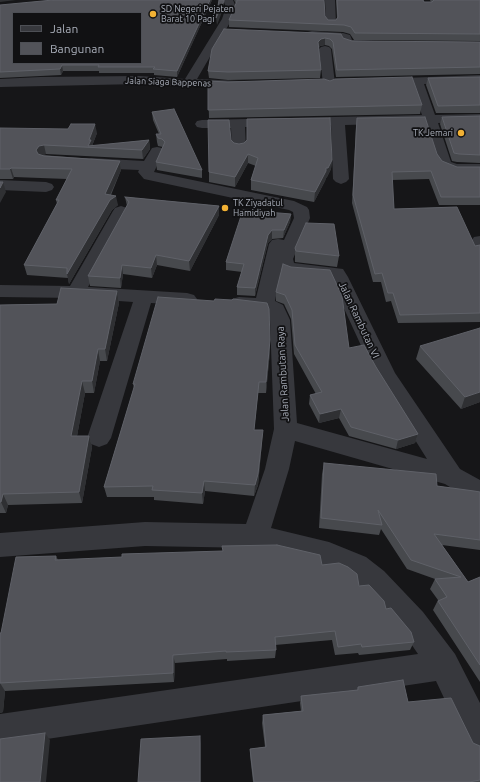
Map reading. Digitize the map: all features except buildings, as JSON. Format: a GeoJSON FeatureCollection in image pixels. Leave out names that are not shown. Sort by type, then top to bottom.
{"type":"FeatureCollection","features":[{"type":"Feature","properties":{"kind":"street"},"geometry":{"type":"LineString","coordinates":[[189,82],[227,19],[231,8],[228,0]]}},
{"type":"Feature","properties":{"kind":"street"},"geometry":{"type":"LineString","coordinates":[[330,0],[331,23]]}},
{"type":"Feature","properties":{"kind":"street"},"geometry":{"type":"LineString","coordinates":[[219,31],[234,32]]}},
{"type":"Feature","properties":{"kind":"street"},"geometry":{"type":"LineString","coordinates":[[302,34],[345,36],[347,42],[351,44],[385,44]]}},
{"type":"Feature","properties":{"kind":"street"},"geometry":{"type":"LineString","coordinates":[[325,49],[329,84]]}},
{"type":"Feature","properties":{"kind":"street"},"geometry":{"type":"LineString","coordinates":[[369,83],[480,79]]}},
{"type":"Feature","properties":{"kind":"street","name":"Jalan Siaga Bappenas"},"geometry":{"type":"LineString","coordinates":[[0,83],[63,80],[189,82],[252,85]]}},
{"type":"Feature","properties":{"kind":"street"},"geometry":{"type":"LineString","coordinates":[[417,81],[446,165],[459,170],[480,169]]}},
{"type":"Feature","properties":{"kind":"street"},"geometry":{"type":"LineString","coordinates":[[314,84],[345,83]]}},
{"type":"Feature","properties":{"kind":"street"},"geometry":{"type":"LineString","coordinates":[[202,124],[480,118]]}},
{"type":"Feature","properties":{"kind":"street"},"geometry":{"type":"LineString","coordinates":[[338,122],[341,179]]}},
{"type":"Feature","properties":{"kind":"street"},"geometry":{"type":"LineString","coordinates":[[238,123],[238,148]]}},
{"type":"Feature","properties":{"kind":"street","name":"Jalan Rambutan VI"},"geometry":{"type":"LineString","coordinates":[[75,162],[153,158],[146,172],[149,176],[294,206],[301,210],[302,218],[284,258],[285,265],[290,269],[336,273],[386,376],[468,482]]}},
{"type":"Feature","properties":{"kind":"street"},"geometry":{"type":"LineString","coordinates":[[0,185],[46,187]]}},
{"type":"Feature","properties":{"kind":"street"},"geometry":{"type":"LineString","coordinates":[[76,292],[121,211]]}},
{"type":"Feature","properties":{"kind":"street"},"geometry":{"type":"LineString","coordinates":[[480,241],[480,247]]}},
{"type":"Feature","properties":{"kind":"street"},"geometry":{"type":"LineString","coordinates":[[0,291],[76,292],[264,305],[279,243]]}},
{"type":"Feature","properties":{"kind":"street"},"geometry":{"type":"LineString","coordinates":[[99,438],[144,296]]}},
{"type":"Feature","properties":{"kind":"street","name":"Jalan Rambutan Raya"},"geometry":{"type":"LineString","coordinates":[[255,536],[277,469],[286,429],[280,320],[276,309],[264,305]]}},
{"type":"Feature","properties":{"kind":"street","name":"Jalan Rambutan Raya"},"geometry":{"type":"LineString","coordinates":[[286,429],[468,482]]}},
{"type":"Feature","properties":{"kind":"street"},"geometry":{"type":"LineString","coordinates":[[0,545],[145,534],[255,536],[329,554],[356,566],[374,580],[413,622],[444,665],[480,737]]}},
{"type":"Feature","properties":{"kind":"street"},"geometry":{"type":"LineString","coordinates":[[0,730],[444,665]]}},
{"type":"Feature","properties":{"kind":"place","name":"SD Negeri Pejaten Barat 10 Pagi"},"geometry":{"type":"Point","coordinates":[153,14]}},
{"type":"Feature","properties":{"kind":"place","name":"TK Jemari"},"geometry":{"type":"Point","coordinates":[461,133]}},
{"type":"Feature","properties":{"kind":"place","name":"TK Ziyadatul Hamidiyah"},"geometry":{"type":"Point","coordinates":[225,208]}}]}
